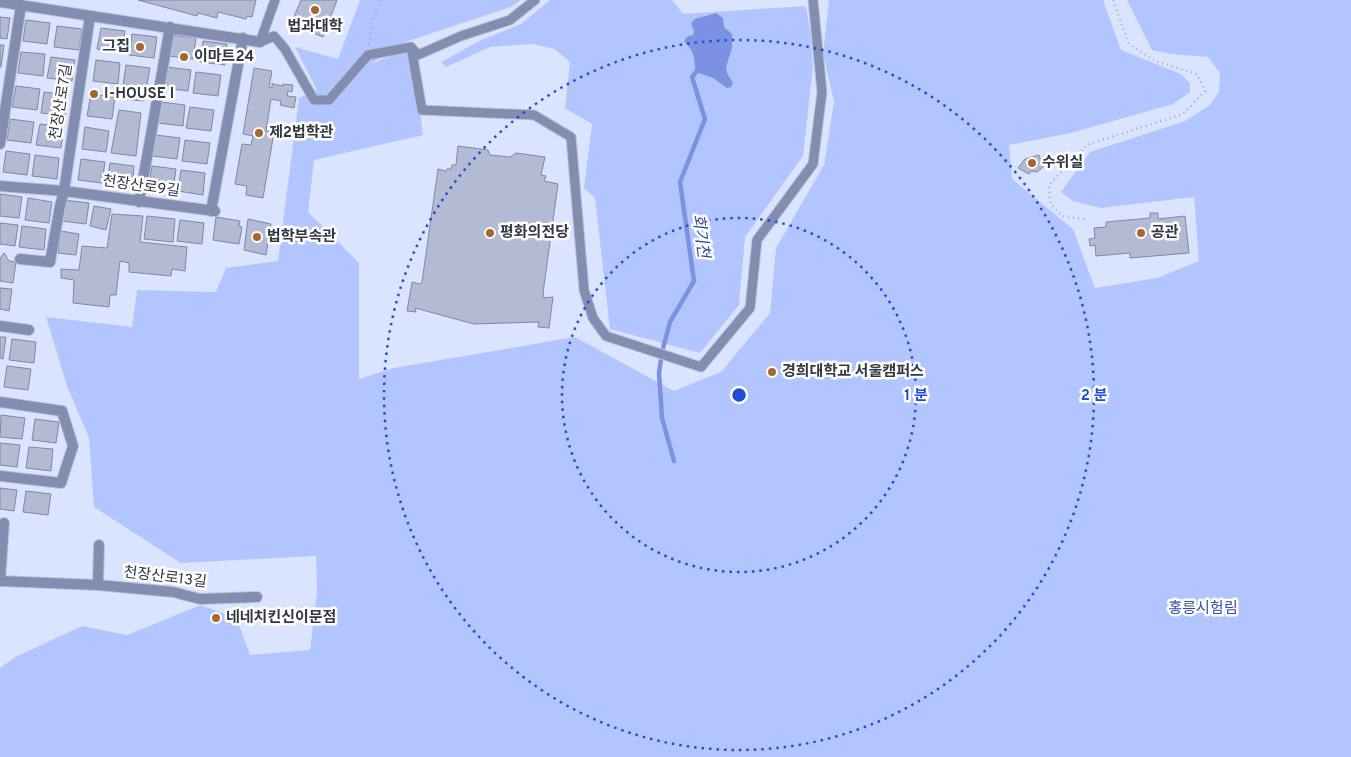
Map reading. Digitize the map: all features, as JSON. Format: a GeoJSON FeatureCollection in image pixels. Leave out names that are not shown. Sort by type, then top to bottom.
{"type":"FeatureCollection","features":[{"type":"Feature","properties":{"kind":"street"},"geometry":{"type":"LineString","coordinates":[[0,2],[260,42]]}},
{"type":"Feature","properties":{"kind":"street"},"geometry":{"type":"LineString","coordinates":[[0,144],[21,5]]}},
{"type":"Feature","properties":{"kind":"street","name":"천장산로7길"},"geometry":{"type":"LineString","coordinates":[[64,191],[90,16]]}},
{"type":"Feature","properties":{"kind":"street"},"geometry":{"type":"LineString","coordinates":[[139,202],[170,27]]}},
{"type":"Feature","properties":{"kind":"street","name":"천장산로9길"},"geometry":{"type":"LineString","coordinates":[[0,186],[64,191],[213,211],[243,38]]}},
{"type":"Feature","properties":{"kind":"street"},"geometry":{"type":"LineString","coordinates":[[20,259],[50,262],[64,191]]}},
{"type":"Feature","properties":{"kind":"street"},"geometry":{"type":"LineString","coordinates":[[0,326],[29,330]]}},
{"type":"Feature","properties":{"kind":"street"},"geometry":{"type":"LineString","coordinates":[[0,402],[62,411],[73,446],[60,484],[0,476]]}},
{"type":"Feature","properties":{"kind":"street","name":"천장산로13길"},"geometry":{"type":"LineString","coordinates":[[4,523],[0,581],[173,592],[200,599],[257,597]]}},
{"type":"Feature","properties":{"kind":"street"},"geometry":{"type":"LineString","coordinates":[[98,586],[99,546]]}},
{"type":"Feature","properties":{"kind":"lane"},"geometry":{"type":"LineString","coordinates":[[260,42],[275,0]]}},
{"type":"Feature","properties":{"kind":"lane"},"geometry":{"type":"LineString","coordinates":[[412,47],[418,55],[461,36],[510,20],[535,0]]}},
{"type":"Feature","properties":{"kind":"lane"},"geometry":{"type":"LineString","coordinates":[[412,47],[422,110],[534,115],[571,138],[584,290],[593,318],[606,336],[701,367],[750,308],[757,240],[814,164],[822,92],[813,0]]}},
{"type":"Feature","properties":{"kind":"lane"},"geometry":{"type":"LineString","coordinates":[[260,42],[274,36],[285,49],[314,100],[329,100],[368,55],[412,47]]}},
{"type":"Feature","properties":{"kind":"path"},"geometry":{"type":"LineString","coordinates":[[368,55],[372,21],[381,0]]}},
{"type":"Feature","properties":{"kind":"path"},"geometry":{"type":"LineString","coordinates":[[1084,219],[1062,216],[1050,202],[1049,185],[1087,145],[1183,114],[1205,91],[1197,74],[1155,61],[1129,44],[1112,0]]}},
{"type":"Feature","properties":{"kind":"green space","name":"홍릉시험림"},"geometry":{"type":"Polygon","coordinates":[[[360,0],[521,0],[511,7],[408,41],[369,65],[411,47],[423,135],[314,160],[308,212],[359,263],[359,379],[394,368],[575,337],[674,391],[721,372],[770,313],[776,248],[824,165],[834,102],[823,53],[829,0],[1103,0],[1121,50],[1181,74],[1190,83],[1190,92],[1173,104],[1071,133],[1009,145],[1012,179],[1073,229],[1095,288],[1157,278],[1199,261],[1194,197],[1101,208],[1073,201],[1061,192],[1090,152],[1185,121],[1210,105],[1219,91],[1220,73],[1208,57],[1171,54],[1152,50],[1127,0],[1351,0],[1351,757],[0,757],[0,668],[15,657],[82,626],[127,635],[201,605],[237,619],[250,655],[310,650],[317,593],[316,556],[181,563],[94,507],[89,438],[67,386],[46,317],[132,327],[137,290],[216,292],[226,268],[278,261],[299,98],[317,90],[295,47],[338,59],[360,0]]]}},
{"type":"Feature","properties":{"kind":"green space"},"geometry":{"type":"Polygon","coordinates":[[[550,0],[672,0],[683,14],[806,6],[811,36],[813,67],[803,156],[745,237],[739,305],[700,353],[610,329],[595,198],[584,188],[592,124],[565,108],[570,62],[555,49],[533,44],[490,47],[446,67],[441,62],[481,40],[521,24],[550,0]]]}},
{"type":"Feature","properties":{"kind":"shaded area"},"geometry":{"type":"Polygon","coordinates":[[[716,13],[723,18],[724,27],[732,34],[732,48],[726,67],[733,83],[731,87],[727,88],[713,78],[696,72],[692,52],[684,41],[688,36],[693,35],[694,31],[691,23],[695,19],[716,13]]]}},
{"type":"Feature","properties":{"kind":"building"},"geometry":{"type":"Polygon","coordinates":[[[138,0],[256,0],[252,17],[247,16],[246,19],[218,12],[217,18],[198,13],[197,16],[138,0]]]}},
{"type":"Feature","properties":{"kind":"building","name":"법과대학"},"geometry":{"type":"Polygon","coordinates":[[[301,0],[337,0],[323,37],[306,30],[308,25],[293,19],[301,0]]]}},
{"type":"Feature","properties":{"kind":"building"},"geometry":{"type":"Polygon","coordinates":[[[0,17],[10,18],[7,39],[0,38],[0,17]]]}},
{"type":"Feature","properties":{"kind":"building"},"geometry":{"type":"Polygon","coordinates":[[[26,20],[50,23],[47,44],[23,41],[26,20]]]}},
{"type":"Feature","properties":{"kind":"building"},"geometry":{"type":"Polygon","coordinates":[[[57,26],[82,29],[79,50],[54,47],[57,26]]]}},
{"type":"Feature","properties":{"kind":"building"},"geometry":{"type":"Polygon","coordinates":[[[101,28],[125,31],[122,52],[97,49],[101,28]]]}},
{"type":"Feature","properties":{"kind":"building"},"geometry":{"type":"Polygon","coordinates":[[[132,34],[157,37],[154,58],[129,55],[132,34]]]}},
{"type":"Feature","properties":{"kind":"building"},"geometry":{"type":"Polygon","coordinates":[[[171,35],[196,38],[193,59],[168,56],[171,35]]]}},
{"type":"Feature","properties":{"kind":"building"},"geometry":{"type":"Polygon","coordinates":[[[203,41],[227,44],[225,65],[200,62],[203,41]]]}},
{"type":"Feature","properties":{"kind":"building"},"geometry":{"type":"Polygon","coordinates":[[[0,45],[4,45],[1,67],[0,67],[0,45]]]}},
{"type":"Feature","properties":{"kind":"building"},"geometry":{"type":"Polygon","coordinates":[[[21,52],[45,54],[43,76],[18,73],[21,52]]]}},
{"type":"Feature","properties":{"kind":"building"},"geometry":{"type":"Polygon","coordinates":[[[51,57],[75,60],[72,81],[47,78],[51,57]]]}},
{"type":"Feature","properties":{"kind":"building"},"geometry":{"type":"Polygon","coordinates":[[[96,60],[120,63],[118,84],[93,81],[96,60]]]}},
{"type":"Feature","properties":{"kind":"building"},"geometry":{"type":"Polygon","coordinates":[[[126,65],[150,68],[144,101],[121,99],[126,65]]]}},
{"type":"Feature","properties":{"kind":"building"},"geometry":{"type":"Polygon","coordinates":[[[167,67],[191,70],[188,91],[164,88],[167,67]]]}},
{"type":"Feature","properties":{"kind":"building","name":"제2법학관"},"geometry":{"type":"Polygon","coordinates":[[[254,68],[272,71],[269,87],[272,88],[272,83],[283,86],[283,84],[293,85],[292,92],[288,91],[287,96],[296,97],[294,108],[280,105],[281,101],[271,99],[266,131],[274,132],[263,198],[246,195],[247,186],[235,184],[242,144],[251,145],[253,136],[243,134],[254,68]]]}},
{"type":"Feature","properties":{"kind":"building"},"geometry":{"type":"Polygon","coordinates":[[[196,72],[221,75],[218,96],[193,93],[196,72]]]}},
{"type":"Feature","properties":{"kind":"building"},"geometry":{"type":"Polygon","coordinates":[[[16,86],[40,89],[37,110],[12,107],[16,86]]]}},
{"type":"Feature","properties":{"kind":"building"},"geometry":{"type":"Polygon","coordinates":[[[44,92],[68,95],[65,116],[41,113],[44,92]]]}},
{"type":"Feature","properties":{"kind":"building"},"geometry":{"type":"Polygon","coordinates":[[[91,94],[115,97],[112,119],[87,116],[91,94]]]}},
{"type":"Feature","properties":{"kind":"building"},"geometry":{"type":"Polygon","coordinates":[[[161,102],[185,105],[183,126],[158,123],[161,102]]]}},
{"type":"Feature","properties":{"kind":"building"},"geometry":{"type":"Polygon","coordinates":[[[190,107],[214,110],[211,131],[186,128],[190,107]]]}},
{"type":"Feature","properties":{"kind":"building"},"geometry":{"type":"Polygon","coordinates":[[[119,110],[141,113],[136,156],[111,153],[119,110]]]}},
{"type":"Feature","properties":{"kind":"building"},"geometry":{"type":"Polygon","coordinates":[[[10,119],[34,122],[31,143],[7,140],[10,119]]]}},
{"type":"Feature","properties":{"kind":"building"},"geometry":{"type":"Polygon","coordinates":[[[40,124],[64,127],[61,148],[36,145],[40,124]]]}},
{"type":"Feature","properties":{"kind":"building"},"geometry":{"type":"Polygon","coordinates":[[[85,127],[109,131],[106,152],[82,149],[85,127]]]}},
{"type":"Feature","properties":{"kind":"building"},"geometry":{"type":"Polygon","coordinates":[[[156,135],[180,138],[177,159],[152,156],[156,135]]]}},
{"type":"Feature","properties":{"kind":"building"},"geometry":{"type":"Polygon","coordinates":[[[185,140],[210,143],[207,164],[182,161],[185,140]]]}},
{"type":"Feature","properties":{"kind":"building","name":"평화의전당"},"geometry":{"type":"Polygon","coordinates":[[[458,146],[488,150],[490,155],[510,157],[516,153],[545,157],[541,175],[546,176],[544,181],[558,184],[543,293],[544,298],[553,297],[549,328],[538,327],[539,322],[474,324],[415,308],[416,312],[407,311],[412,282],[420,284],[422,282],[438,169],[446,171],[448,168],[451,170],[452,165],[456,165],[458,146]]]}},
{"type":"Feature","properties":{"kind":"building"},"geometry":{"type":"Polygon","coordinates":[[[6,151],[30,154],[27,175],[3,172],[6,151]]]}},
{"type":"Feature","properties":{"kind":"building"},"geometry":{"type":"Polygon","coordinates":[[[35,155],[59,158],[57,179],[32,176],[35,155]]]}},
{"type":"Feature","properties":{"kind":"building","name":"수위실"},"geometry":{"type":"Polygon","coordinates":[[[1039,155],[1043,167],[1037,172],[1031,171],[1029,174],[1018,168],[1025,159],[1039,155]]]}},
{"type":"Feature","properties":{"kind":"building"},"geometry":{"type":"Polygon","coordinates":[[[81,159],[105,162],[102,183],[78,180],[81,159]]]}},
{"type":"Feature","properties":{"kind":"building"},"geometry":{"type":"Polygon","coordinates":[[[110,163],[134,166],[132,187],[107,184],[110,163]]]}},
{"type":"Feature","properties":{"kind":"building"},"geometry":{"type":"Polygon","coordinates":[[[152,166],[176,169],[173,191],[148,187],[152,166]]]}},
{"type":"Feature","properties":{"kind":"building"},"geometry":{"type":"Polygon","coordinates":[[[181,170],[205,173],[203,195],[178,191],[181,170]]]}},
{"type":"Feature","properties":{"kind":"building"},"geometry":{"type":"Polygon","coordinates":[[[0,194],[22,197],[19,218],[0,216],[0,194]]]}},
{"type":"Feature","properties":{"kind":"building"},"geometry":{"type":"Polygon","coordinates":[[[28,198],[52,202],[49,223],[25,220],[28,198]]]}},
{"type":"Feature","properties":{"kind":"building"},"geometry":{"type":"Polygon","coordinates":[[[64,200],[89,203],[86,224],[61,221],[64,200]]]}},
{"type":"Feature","properties":{"kind":"building"},"geometry":{"type":"Polygon","coordinates":[[[94,206],[111,209],[106,230],[90,226],[94,206]]]}},
{"type":"Feature","properties":{"kind":"building","name":"공관"},"geometry":{"type":"Polygon","coordinates":[[[1150,213],[1158,213],[1158,219],[1185,216],[1189,253],[1130,258],[1130,253],[1096,256],[1095,245],[1090,246],[1089,239],[1095,238],[1094,228],[1106,227],[1106,222],[1150,218],[1150,213]]]}},
{"type":"Feature","properties":{"kind":"building"},"geometry":{"type":"Polygon","coordinates":[[[112,214],[143,216],[140,242],[187,247],[185,271],[172,269],[171,276],[129,272],[129,263],[120,261],[116,295],[110,295],[109,307],[73,303],[74,280],[61,278],[61,269],[79,270],[82,246],[107,248],[112,214]]]}},
{"type":"Feature","properties":{"kind":"building"},"geometry":{"type":"Polygon","coordinates":[[[147,216],[175,219],[173,242],[144,239],[147,216]]]}},
{"type":"Feature","properties":{"kind":"building"},"geometry":{"type":"Polygon","coordinates":[[[216,217],[240,221],[239,226],[242,227],[239,244],[213,240],[216,217]]]}},
{"type":"Feature","properties":{"kind":"building","name":"법학부속관"},"geometry":{"type":"Polygon","coordinates":[[[248,219],[271,224],[266,255],[244,250],[248,219]]]}},
{"type":"Feature","properties":{"kind":"building"},"geometry":{"type":"Polygon","coordinates":[[[180,220],[204,223],[202,244],[177,241],[180,220]]]}},
{"type":"Feature","properties":{"kind":"building"},"geometry":{"type":"Polygon","coordinates":[[[0,223],[18,225],[15,246],[0,244],[0,223]]]}},
{"type":"Feature","properties":{"kind":"building"},"geometry":{"type":"Polygon","coordinates":[[[22,226],[46,229],[44,250],[19,247],[22,226]]]}},
{"type":"Feature","properties":{"kind":"building"},"geometry":{"type":"Polygon","coordinates":[[[61,231],[79,234],[76,255],[58,253],[61,231]]]}},
{"type":"Feature","properties":{"kind":"building"},"geometry":{"type":"Polygon","coordinates":[[[4,253],[9,261],[16,262],[13,283],[0,281],[0,258],[4,253]]]}},
{"type":"Feature","properties":{"kind":"building"},"geometry":{"type":"Polygon","coordinates":[[[0,288],[12,289],[9,311],[0,309],[0,288]]]}},
{"type":"Feature","properties":{"kind":"building"},"geometry":{"type":"Polygon","coordinates":[[[0,337],[6,337],[3,359],[0,358],[0,337]]]}},
{"type":"Feature","properties":{"kind":"building"},"geometry":{"type":"Polygon","coordinates":[[[12,339],[36,342],[34,363],[9,360],[12,339]]]}},
{"type":"Feature","properties":{"kind":"building"},"geometry":{"type":"Polygon","coordinates":[[[7,366],[31,369],[28,390],[4,387],[7,366]]]}},
{"type":"Feature","properties":{"kind":"building"},"geometry":{"type":"Polygon","coordinates":[[[1,415],[25,418],[22,439],[0,437],[1,415]]]}},
{"type":"Feature","properties":{"kind":"building"},"geometry":{"type":"Polygon","coordinates":[[[35,419],[59,422],[56,443],[32,440],[35,419]]]}},
{"type":"Feature","properties":{"kind":"building"},"geometry":{"type":"Polygon","coordinates":[[[0,443],[20,445],[17,467],[0,465],[0,443]]]}},
{"type":"Feature","properties":{"kind":"building"},"geometry":{"type":"Polygon","coordinates":[[[29,447],[53,449],[51,471],[26,468],[29,447]]]}},
{"type":"Feature","properties":{"kind":"building"},"geometry":{"type":"Polygon","coordinates":[[[0,488],[17,490],[14,511],[0,509],[0,488]]]}},
{"type":"Feature","properties":{"kind":"building"},"geometry":{"type":"Polygon","coordinates":[[[26,491],[51,494],[48,515],[23,512],[26,491]]]}},
{"type":"Feature","properties":{"kind":"waterway","name":"회기천"},"geometry":{"type":"LineString","coordinates":[[674,461],[662,418],[659,373],[670,322],[694,281],[680,182],[705,119],[692,77],[700,67]]}},
{"type":"Feature","properties":{"kind":"place","name":"법과대학"},"geometry":{"type":"Point","coordinates":[315,10]}},
{"type":"Feature","properties":{"kind":"place","name":"그집"},"geometry":{"type":"Point","coordinates":[140,47]}},
{"type":"Feature","properties":{"kind":"place","name":"이마트24"},"geometry":{"type":"Point","coordinates":[184,57]}},
{"type":"Feature","properties":{"kind":"place","name":"I-HOUSE I"},"geometry":{"type":"Point","coordinates":[94,94]}},
{"type":"Feature","properties":{"kind":"place","name":"제2법학관"},"geometry":{"type":"Point","coordinates":[259,133]}},
{"type":"Feature","properties":{"kind":"place","name":"수위실"},"geometry":{"type":"Point","coordinates":[1032,163]}},
{"type":"Feature","properties":{"kind":"place","name":"평화의전당"},"geometry":{"type":"Point","coordinates":[490,233]}},
{"type":"Feature","properties":{"kind":"place","name":"공관"},"geometry":{"type":"Point","coordinates":[1141,233]}},
{"type":"Feature","properties":{"kind":"place","name":"법학부속관"},"geometry":{"type":"Point","coordinates":[257,237]}},
{"type":"Feature","properties":{"kind":"place","name":"경희대학교 서울캠퍼스"},"geometry":{"type":"Point","coordinates":[772,372]}},
{"type":"Feature","properties":{"kind":"place","name":"네네치킨신이문점"},"geometry":{"type":"Point","coordinates":[216,618]}}]}
